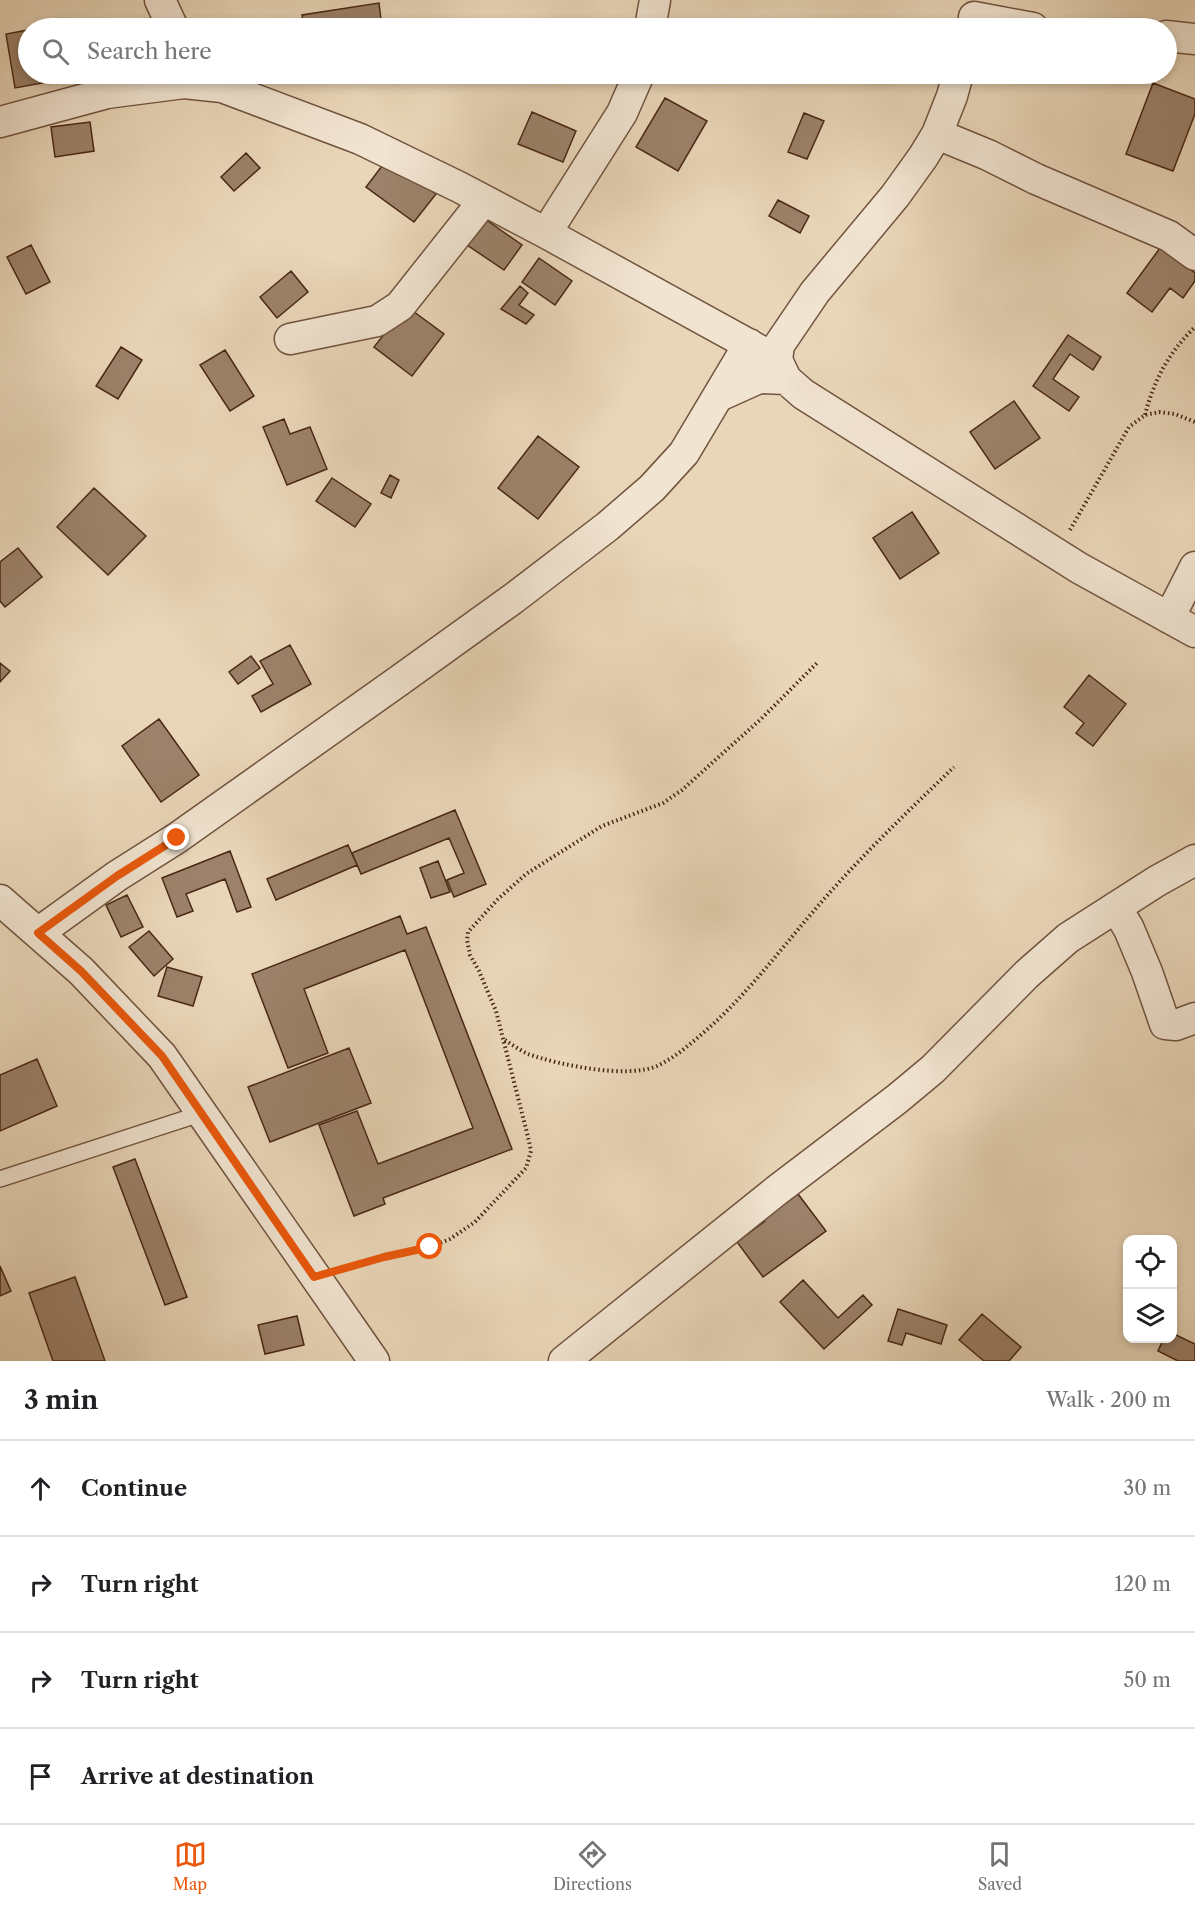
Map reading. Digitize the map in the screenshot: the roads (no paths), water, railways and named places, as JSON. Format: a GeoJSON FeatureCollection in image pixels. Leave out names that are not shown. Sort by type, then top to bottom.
{"type":"FeatureCollection","features":[{"type":"Feature","properties":{"kind":"street"},"geometry":{"type":"LineString","coordinates":[[160,0],[168,18]]}},
{"type":"Feature","properties":{"kind":"street"},"geometry":{"type":"LineString","coordinates":[[652,18],[655,0]]}},
{"type":"Feature","properties":{"kind":"street"},"geometry":{"type":"LineString","coordinates":[[1177,37],[1195,39]]}},
{"type":"Feature","properties":{"kind":"street"},"geometry":{"type":"LineString","coordinates":[[0,122],[107,93],[176,84]]}},
{"type":"Feature","properties":{"kind":"street"},"geometry":{"type":"LineString","coordinates":[[222,84],[360,139],[484,200],[749,344],[782,369],[803,394],[1057,554],[1195,632]]}},
{"type":"Feature","properties":{"kind":"street"},"geometry":{"type":"LineString","coordinates":[[546,233],[622,113],[635,84]]}},
{"type":"Feature","properties":{"kind":"street"},"geometry":{"type":"LineString","coordinates":[[782,369],[779,345],[815,291],[895,196],[937,134],[955,84]]}},
{"type":"Feature","properties":{"kind":"street"},"geometry":{"type":"LineString","coordinates":[[937,134],[1169,236],[1195,255]]}},
{"type":"Feature","properties":{"kind":"street"},"geometry":{"type":"LineString","coordinates":[[290,339],[377,321],[389,315],[400,306],[484,200]]}},
{"type":"Feature","properties":{"kind":"street"},"geometry":{"type":"LineString","coordinates":[[38,933],[400,680],[514,598],[608,526],[652,488],[684,453],[749,344]]}},
{"type":"Feature","properties":{"kind":"street"},"geometry":{"type":"LineString","coordinates":[[719,396],[782,369]]}},
{"type":"Feature","properties":{"kind":"street"},"geometry":{"type":"LineString","coordinates":[[1169,618],[1195,567]]}},
{"type":"Feature","properties":{"kind":"street"},"geometry":{"type":"LineString","coordinates":[[564,1361],[933,1069],[1027,974],[1068,938],[1195,860]]}},
{"type":"Feature","properties":{"kind":"street"},"geometry":{"type":"LineString","coordinates":[[0,900],[81,971],[162,1056],[374,1361]]}},
{"type":"Feature","properties":{"kind":"street"},"geometry":{"type":"LineString","coordinates":[[1116,907],[1129,929],[1165,1024],[1176,1025],[1195,1018]]}},
{"type":"Feature","properties":{"kind":"lane"},"geometry":{"type":"LineString","coordinates":[[0,1179],[202,1113]]}}]}
